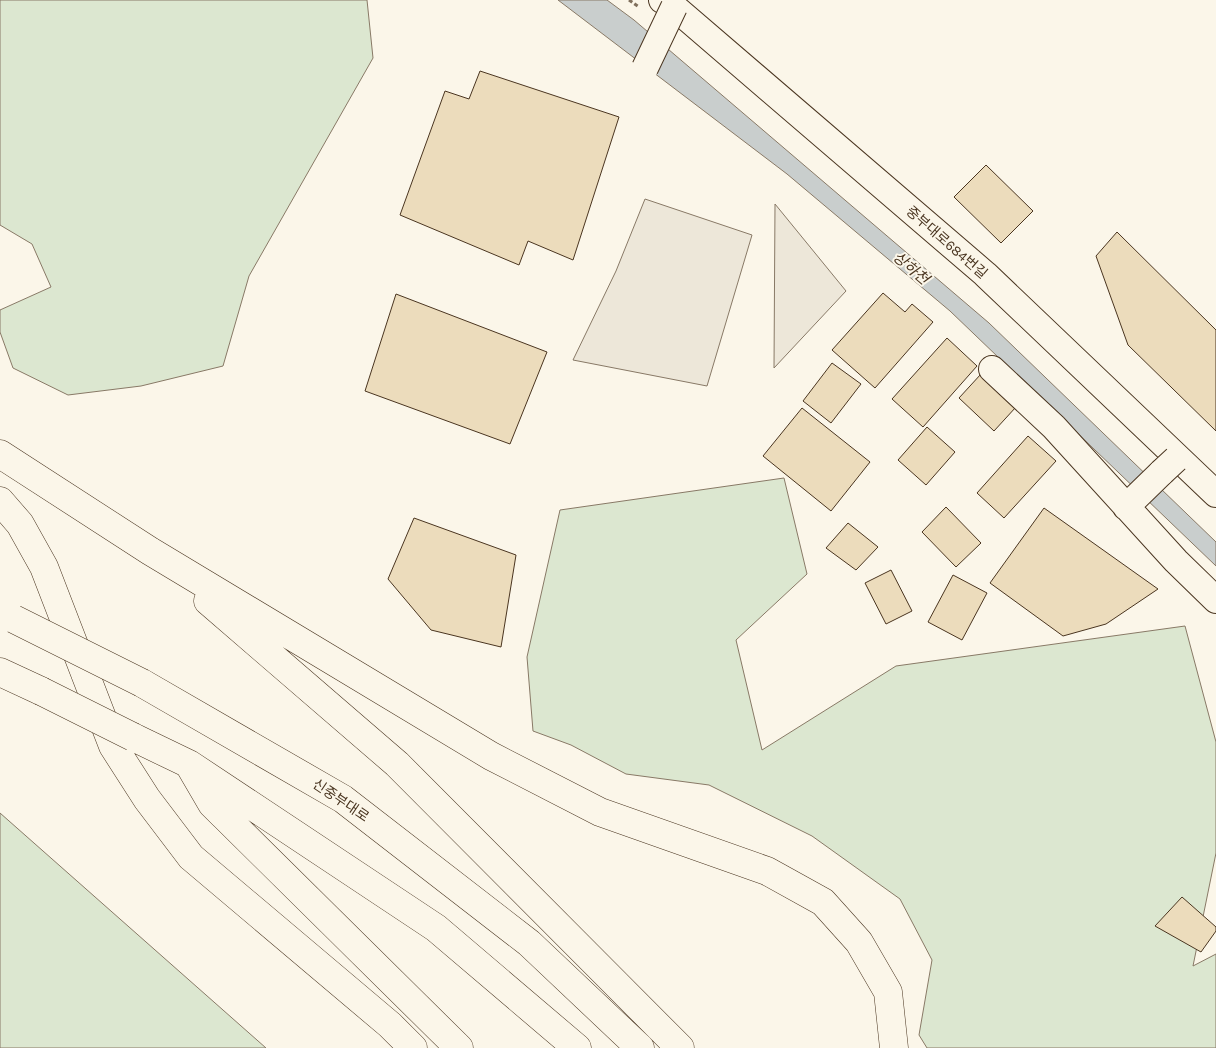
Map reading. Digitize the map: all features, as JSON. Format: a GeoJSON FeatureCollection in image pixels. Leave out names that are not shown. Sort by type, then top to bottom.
{"type":"FeatureCollection","features":[{"type":"Feature","properties":{"kind":"highway"},"geometry":{"type":"LineString","coordinates":[[0,454],[150,551],[491,756],[600,812],[767,871],[823,902],[859,942],[888,992],[894,1048]]}},
{"type":"Feature","properties":{"kind":"highway"},"geometry":{"type":"LineString","coordinates":[[0,501],[20,524],[44,567],[113,746],[147,799],[191,856],[390,1025],[413,1048]]}},
{"type":"Feature","properties":{"kind":"highway"},"geometry":{"type":"LineString","coordinates":[[150,551],[397,764],[642,1007],[680,1048]]}},
{"type":"Feature","properties":{"kind":"highway","name":"신중부대로"},"geometry":{"type":"LineString","coordinates":[[7,616],[142,683],[343,799],[529,944],[640,1048]]}},
{"type":"Feature","properties":{"kind":"highway"},"geometry":{"type":"LineString","coordinates":[[0,672],[189,764],[436,928],[577,1048]]}},
{"type":"Feature","properties":{"kind":"highway"},"geometry":{"type":"LineString","coordinates":[[189,764],[212,804],[459,1048]]}},
{"type":"Feature","properties":{"kind":"street"},"geometry":{"type":"LineString","coordinates":[[645,68],[671,2]]}},
{"type":"Feature","properties":{"kind":"street","name":"중부대로684번길"},"geometry":{"type":"LineString","coordinates":[[671,2],[985,274],[1216,494]]}},
{"type":"Feature","properties":{"kind":"street"},"geometry":{"type":"LineString","coordinates":[[992,369],[1054,427],[1176,562],[1216,600]]}},
{"type":"Feature","properties":{"kind":"street"},"geometry":{"type":"LineString","coordinates":[[1126,507],[1177,458]]}},
{"type":"Feature","properties":{"kind":"green space"},"geometry":{"type":"Polygon","coordinates":[[[0,0],[367,0],[373,58],[249,276],[223,366],[141,386],[68,395],[13,368],[0,332],[0,310],[51,287],[32,244],[0,225],[0,0]]]}},
{"type":"Feature","properties":{"kind":"green space"},"geometry":{"type":"Polygon","coordinates":[[[784,478],[807,574],[736,640],[762,750],[896,666],[1185,626],[1216,742],[1216,853],[1193,966],[1216,954],[1216,1048],[927,1048],[919,1035],[932,960],[900,899],[812,836],[709,785],[626,774],[571,745],[533,731],[527,657],[560,510],[784,478]]]}},
{"type":"Feature","properties":{"kind":"green space"},"geometry":{"type":"Polygon","coordinates":[[[0,813],[266,1048],[0,1048],[0,813]]]}},
{"type":"Feature","properties":{"kind":"shaded area"},"geometry":{"type":"Polygon","coordinates":[[[645,199],[752,235],[707,386],[573,360],[616,271],[645,199]]]}},
{"type":"Feature","properties":{"kind":"shaded area"},"geometry":{"type":"Polygon","coordinates":[[[775,204],[846,291],[774,368],[775,204]]]}},
{"type":"Feature","properties":{"kind":"water","name":"상하천"},"geometry":{"type":"Polygon","coordinates":[[[558,0],[607,0],[634,20],[989,323],[1216,542],[1216,566],[950,311],[787,174],[558,0]]]}},
{"type":"Feature","properties":{"kind":"building"},"geometry":{"type":"Polygon","coordinates":[[[480,71],[619,117],[573,260],[528,241],[519,265],[400,215],[445,91],[469,99],[480,71]]]}},
{"type":"Feature","properties":{"kind":"building"},"geometry":{"type":"Polygon","coordinates":[[[986,165],[1033,211],[1001,243],[954,197],[986,165]]]}},
{"type":"Feature","properties":{"kind":"building"},"geometry":{"type":"Polygon","coordinates":[[[1117,232],[1216,330],[1216,431],[1128,345],[1096,256],[1117,232]]]}},
{"type":"Feature","properties":{"kind":"building"},"geometry":{"type":"Polygon","coordinates":[[[883,293],[905,312],[912,304],[933,322],[875,388],[832,350],[883,293]]]}},
{"type":"Feature","properties":{"kind":"building"},"geometry":{"type":"Polygon","coordinates":[[[396,294],[547,352],[510,444],[365,391],[396,294]]]}},
{"type":"Feature","properties":{"kind":"building"},"geometry":{"type":"Polygon","coordinates":[[[947,338],[977,366],[923,427],[892,399],[947,338]]]}},
{"type":"Feature","properties":{"kind":"building"},"geometry":{"type":"Polygon","coordinates":[[[832,363],[861,384],[831,423],[803,401],[832,363]]]}},
{"type":"Feature","properties":{"kind":"building"},"geometry":{"type":"Polygon","coordinates":[[[981,374],[1016,407],[994,431],[959,398],[981,374]]]}},
{"type":"Feature","properties":{"kind":"building"},"geometry":{"type":"Polygon","coordinates":[[[802,408],[870,462],[831,511],[763,456],[802,408]]]}},
{"type":"Feature","properties":{"kind":"building"},"geometry":{"type":"Polygon","coordinates":[[[927,427],[955,452],[926,485],[898,460],[927,427]]]}},
{"type":"Feature","properties":{"kind":"building"},"geometry":{"type":"Polygon","coordinates":[[[1028,436],[1056,461],[1004,518],[977,493],[1028,436]]]}},
{"type":"Feature","properties":{"kind":"building"},"geometry":{"type":"Polygon","coordinates":[[[946,507],[981,543],[956,567],[922,532],[946,507]]]}},
{"type":"Feature","properties":{"kind":"building"},"geometry":{"type":"Polygon","coordinates":[[[1044,508],[1158,589],[1106,624],[1063,636],[990,583],[1044,508]]]}},
{"type":"Feature","properties":{"kind":"building"},"geometry":{"type":"Polygon","coordinates":[[[414,518],[516,555],[501,647],[431,630],[388,579],[414,518]]]}},
{"type":"Feature","properties":{"kind":"building"},"geometry":{"type":"Polygon","coordinates":[[[848,523],[878,547],[856,570],[826,548],[848,523]]]}},
{"type":"Feature","properties":{"kind":"building"},"geometry":{"type":"Polygon","coordinates":[[[891,570],[912,611],[886,624],[865,583],[891,570]]]}},
{"type":"Feature","properties":{"kind":"building"},"geometry":{"type":"Polygon","coordinates":[[[953,575],[987,593],[962,640],[928,622],[953,575]]]}},
{"type":"Feature","properties":{"kind":"building"},"geometry":{"type":"Polygon","coordinates":[[[1182,897],[1216,927],[1216,931],[1201,952],[1155,926],[1182,897]]]}}]}
